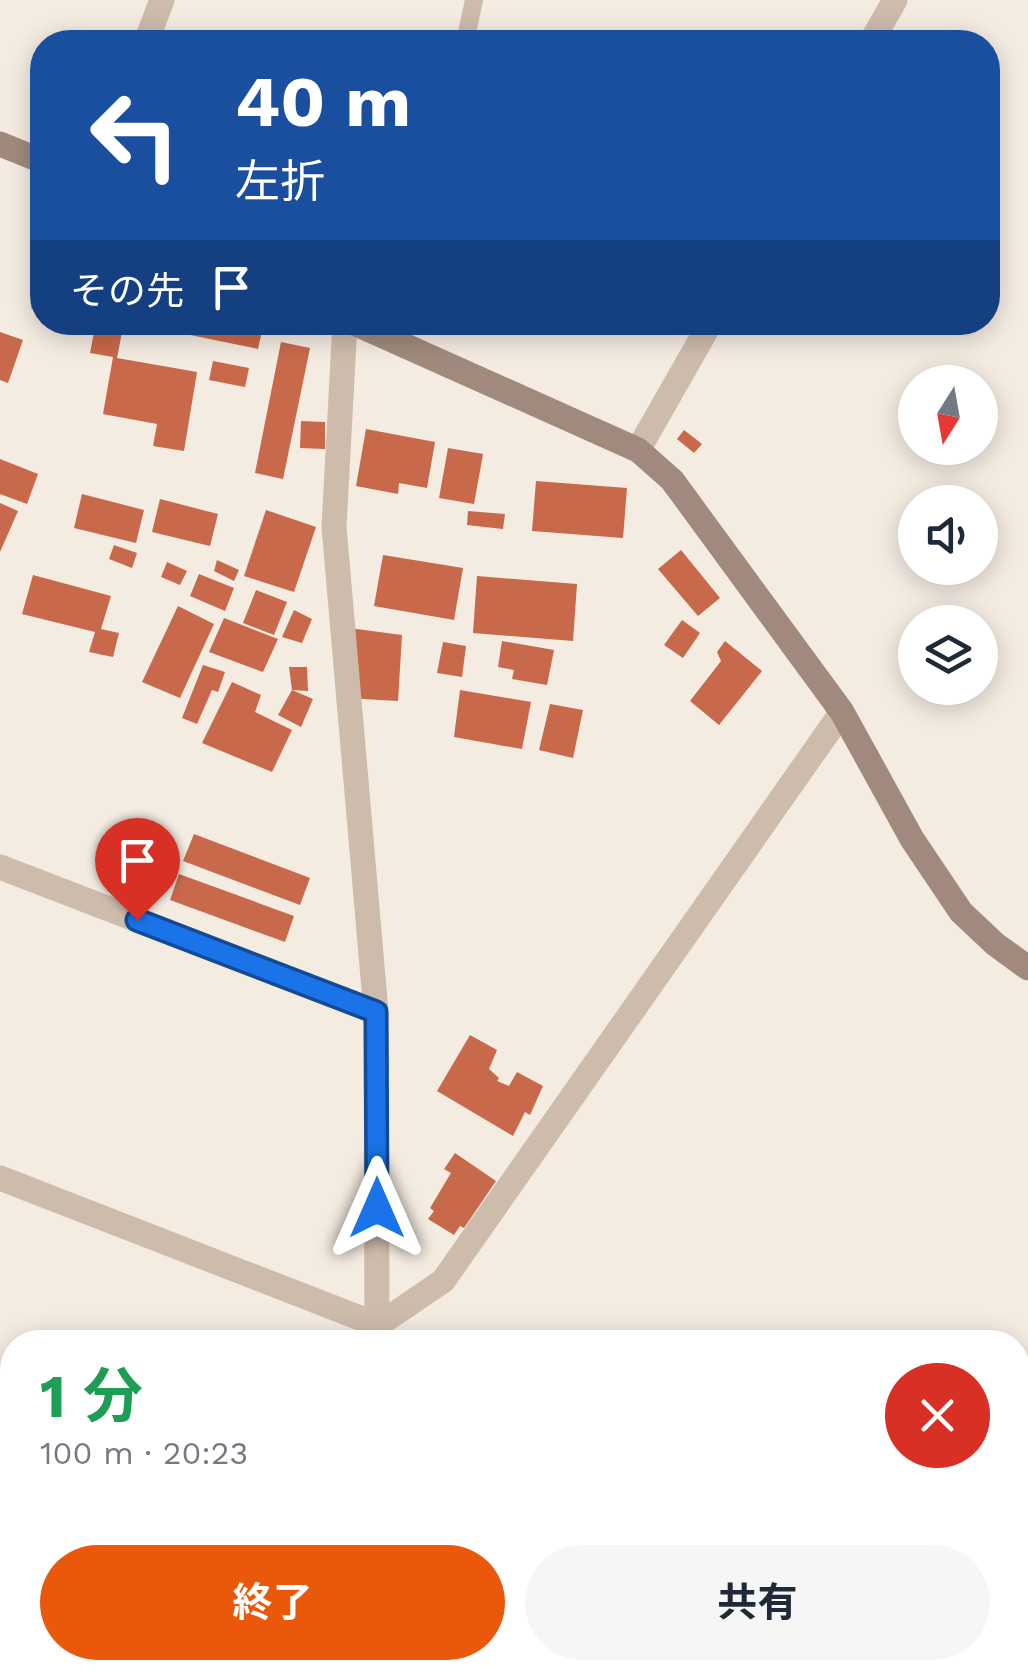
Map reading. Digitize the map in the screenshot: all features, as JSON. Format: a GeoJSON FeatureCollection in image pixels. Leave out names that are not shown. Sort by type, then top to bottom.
{"type":"FeatureCollection","features":[{"type":"Feature","properties":{"kind":"street"},"geometry":{"type":"LineString","coordinates":[[151,30],[162,0]]}},
{"type":"Feature","properties":{"kind":"street"},"geometry":{"type":"LineString","coordinates":[[878,30],[896,0]]}},
{"type":"Feature","properties":{"kind":"street"},"geometry":{"type":"LineString","coordinates":[[0,144],[30,155]]}},
{"type":"Feature","properties":{"kind":"street"},"geometry":{"type":"LineString","coordinates":[[348,335],[334,526],[376,1012],[378,1330]]}},
{"type":"Feature","properties":{"kind":"street"},"geometry":{"type":"LineString","coordinates":[[405,335],[638,450],[672,480],[842,712],[912,839],[961,912],[1028,968]]}},
{"type":"Feature","properties":{"kind":"street"},"geometry":{"type":"LineString","coordinates":[[638,450],[704,335]]}},
{"type":"Feature","properties":{"kind":"street"},"geometry":{"type":"LineString","coordinates":[[383,1330],[443,1281],[842,712]]}},
{"type":"Feature","properties":{"kind":"street"},"geometry":{"type":"LineString","coordinates":[[0,867],[376,1012]]}},
{"type":"Feature","properties":{"kind":"street"},"geometry":{"type":"LineString","coordinates":[[0,1178],[368,1330]]}},
{"type":"Feature","properties":{"kind":"lane"},"geometry":{"type":"LineString","coordinates":[[467,30],[474,0]]}},
{"type":"Feature","properties":{"kind":"building"},"geometry":{"type":"Polygon","coordinates":[[[0,332],[23,340],[8,383],[0,380],[0,332]]]}},
{"type":"Feature","properties":{"kind":"building"},"geometry":{"type":"Polygon","coordinates":[[[93,335],[121,335],[117,358],[197,372],[184,451],[153,446],[157,424],[103,414],[113,357],[90,353],[93,335]]]}},
{"type":"Feature","properties":{"kind":"building"},"geometry":{"type":"Polygon","coordinates":[[[190,335],[261,335],[258,349],[190,335]]]}},
{"type":"Feature","properties":{"kind":"building"},"geometry":{"type":"Polygon","coordinates":[[[281,342],[310,348],[283,479],[255,473],[281,342]]]}},
{"type":"Feature","properties":{"kind":"building"},"geometry":{"type":"Polygon","coordinates":[[[213,361],[249,368],[245,387],[209,380],[213,361]]]}},
{"type":"Feature","properties":{"kind":"building"},"geometry":{"type":"Polygon","coordinates":[[[301,421],[325,422],[325,449],[300,448],[301,421]]]}},
{"type":"Feature","properties":{"kind":"building"},"geometry":{"type":"Polygon","coordinates":[[[366,429],[435,442],[427,488],[399,483],[398,494],[356,486],[366,429]]]}},
{"type":"Feature","properties":{"kind":"building"},"geometry":{"type":"Polygon","coordinates":[[[684,430],[702,444],[694,453],[677,439],[684,430]]]}},
{"type":"Feature","properties":{"kind":"building"},"geometry":{"type":"Polygon","coordinates":[[[448,448],[483,454],[474,504],[439,498],[448,448]]]}},
{"type":"Feature","properties":{"kind":"building"},"geometry":{"type":"Polygon","coordinates":[[[0,459],[38,474],[27,504],[0,494],[0,459]]]}},
{"type":"Feature","properties":{"kind":"building"},"geometry":{"type":"Polygon","coordinates":[[[536,481],[627,488],[623,538],[532,531],[536,481]]]}},
{"type":"Feature","properties":{"kind":"building"},"geometry":{"type":"Polygon","coordinates":[[[82,494],[144,510],[136,543],[74,528],[82,494]]]}},
{"type":"Feature","properties":{"kind":"building"},"geometry":{"type":"Polygon","coordinates":[[[160,499],[218,514],[210,546],[152,532],[160,499]]]}},
{"type":"Feature","properties":{"kind":"building"},"geometry":{"type":"Polygon","coordinates":[[[0,503],[18,511],[0,552],[0,503]]]}},
{"type":"Feature","properties":{"kind":"building"},"geometry":{"type":"Polygon","coordinates":[[[266,510],[316,527],[294,592],[244,576],[266,510]]]}},
{"type":"Feature","properties":{"kind":"building"},"geometry":{"type":"Polygon","coordinates":[[[468,511],[505,514],[503,529],[467,525],[468,511]]]}},
{"type":"Feature","properties":{"kind":"building"},"geometry":{"type":"Polygon","coordinates":[[[114,545],[137,553],[132,568],[109,559],[114,545]]]}},
{"type":"Feature","properties":{"kind":"building"},"geometry":{"type":"Polygon","coordinates":[[[681,550],[720,598],[698,616],[658,569],[681,550]]]}},
{"type":"Feature","properties":{"kind":"building"},"geometry":{"type":"Polygon","coordinates":[[[383,555],[463,568],[454,620],[374,606],[383,555]]]}},
{"type":"Feature","properties":{"kind":"building"},"geometry":{"type":"Polygon","coordinates":[[[217,560],[239,570],[234,581],[214,571],[217,560]]]}},
{"type":"Feature","properties":{"kind":"building"},"geometry":{"type":"Polygon","coordinates":[[[167,562],[187,571],[180,585],[161,577],[167,562]]]}},
{"type":"Feature","properties":{"kind":"building"},"geometry":{"type":"Polygon","coordinates":[[[199,574],[234,588],[225,611],[190,596],[199,574]]]}},
{"type":"Feature","properties":{"kind":"building"},"geometry":{"type":"Polygon","coordinates":[[[33,575],[111,596],[101,629],[119,633],[113,657],[89,652],[95,632],[22,614],[33,575]]]}},
{"type":"Feature","properties":{"kind":"building"},"geometry":{"type":"Polygon","coordinates":[[[477,576],[577,584],[573,641],[473,633],[477,576]]]}},
{"type":"Feature","properties":{"kind":"building"},"geometry":{"type":"Polygon","coordinates":[[[256,590],[287,602],[274,635],[243,623],[256,590]]]}},
{"type":"Feature","properties":{"kind":"building"},"geometry":{"type":"Polygon","coordinates":[[[178,606],[214,624],[180,698],[142,682],[178,606]]]}},
{"type":"Feature","properties":{"kind":"building"},"geometry":{"type":"Polygon","coordinates":[[[294,610],[312,619],[302,643],[282,637],[294,610]]]}},
{"type":"Feature","properties":{"kind":"building"},"geometry":{"type":"Polygon","coordinates":[[[224,618],[278,639],[263,672],[209,652],[224,618]]]}},
{"type":"Feature","properties":{"kind":"building"},"geometry":{"type":"Polygon","coordinates":[[[682,620],[700,633],[683,658],[664,645],[682,620]]]}},
{"type":"Feature","properties":{"kind":"building"},"geometry":{"type":"Polygon","coordinates":[[[349,628],[402,635],[398,701],[346,698],[349,628]]]}},
{"type":"Feature","properties":{"kind":"building"},"geometry":{"type":"Polygon","coordinates":[[[502,641],[554,650],[547,685],[512,679],[514,670],[498,667],[502,641]]]}},
{"type":"Feature","properties":{"kind":"building"},"geometry":{"type":"Polygon","coordinates":[[[725,641],[762,671],[719,725],[690,701],[721,661],[717,652],[725,641]]]}},
{"type":"Feature","properties":{"kind":"building"},"geometry":{"type":"Polygon","coordinates":[[[443,642],[466,646],[462,677],[437,673],[443,642]]]}},
{"type":"Feature","properties":{"kind":"building"},"geometry":{"type":"Polygon","coordinates":[[[203,665],[225,672],[218,692],[212,690],[197,724],[182,718],[203,665]]]}},
{"type":"Feature","properties":{"kind":"building"},"geometry":{"type":"Polygon","coordinates":[[[289,667],[307,667],[308,691],[292,690],[289,667]]]}},
{"type":"Feature","properties":{"kind":"building"},"geometry":{"type":"Polygon","coordinates":[[[232,682],[261,695],[255,712],[292,730],[272,772],[202,743],[232,682]]]}},
{"type":"Feature","properties":{"kind":"building"},"geometry":{"type":"Polygon","coordinates":[[[292,690],[313,699],[301,727],[278,715],[292,690]]]}},
{"type":"Feature","properties":{"kind":"building"},"geometry":{"type":"Polygon","coordinates":[[[460,690],[531,702],[522,749],[454,737],[460,690]]]}},
{"type":"Feature","properties":{"kind":"building"},"geometry":{"type":"Polygon","coordinates":[[[550,704],[583,710],[573,758],[539,750],[550,704]]]}},
{"type":"Feature","properties":{"kind":"building"},"geometry":{"type":"Polygon","coordinates":[[[194,834],[310,878],[300,905],[183,861],[194,834]]]}},
{"type":"Feature","properties":{"kind":"building"},"geometry":{"type":"Polygon","coordinates":[[[179,874],[294,916],[285,942],[170,900],[179,874]]]}},
{"type":"Feature","properties":{"kind":"building"},"geometry":{"type":"Polygon","coordinates":[[[470,1035],[497,1050],[489,1069],[499,1078],[497,1081],[509,1086],[517,1072],[543,1086],[530,1115],[525,1112],[513,1136],[437,1091],[470,1035]]]}},
{"type":"Feature","properties":{"kind":"building"},"geometry":{"type":"Polygon","coordinates":[[[455,1153],[496,1181],[464,1228],[460,1226],[454,1235],[428,1219],[434,1211],[430,1208],[451,1173],[444,1169],[455,1153]]]}},
{"type":"Feature","properties":{"kind":"route"},"geometry":{"type":"LineString","coordinates":[[137,920],[376,1012],[377,1208]]}}]}
